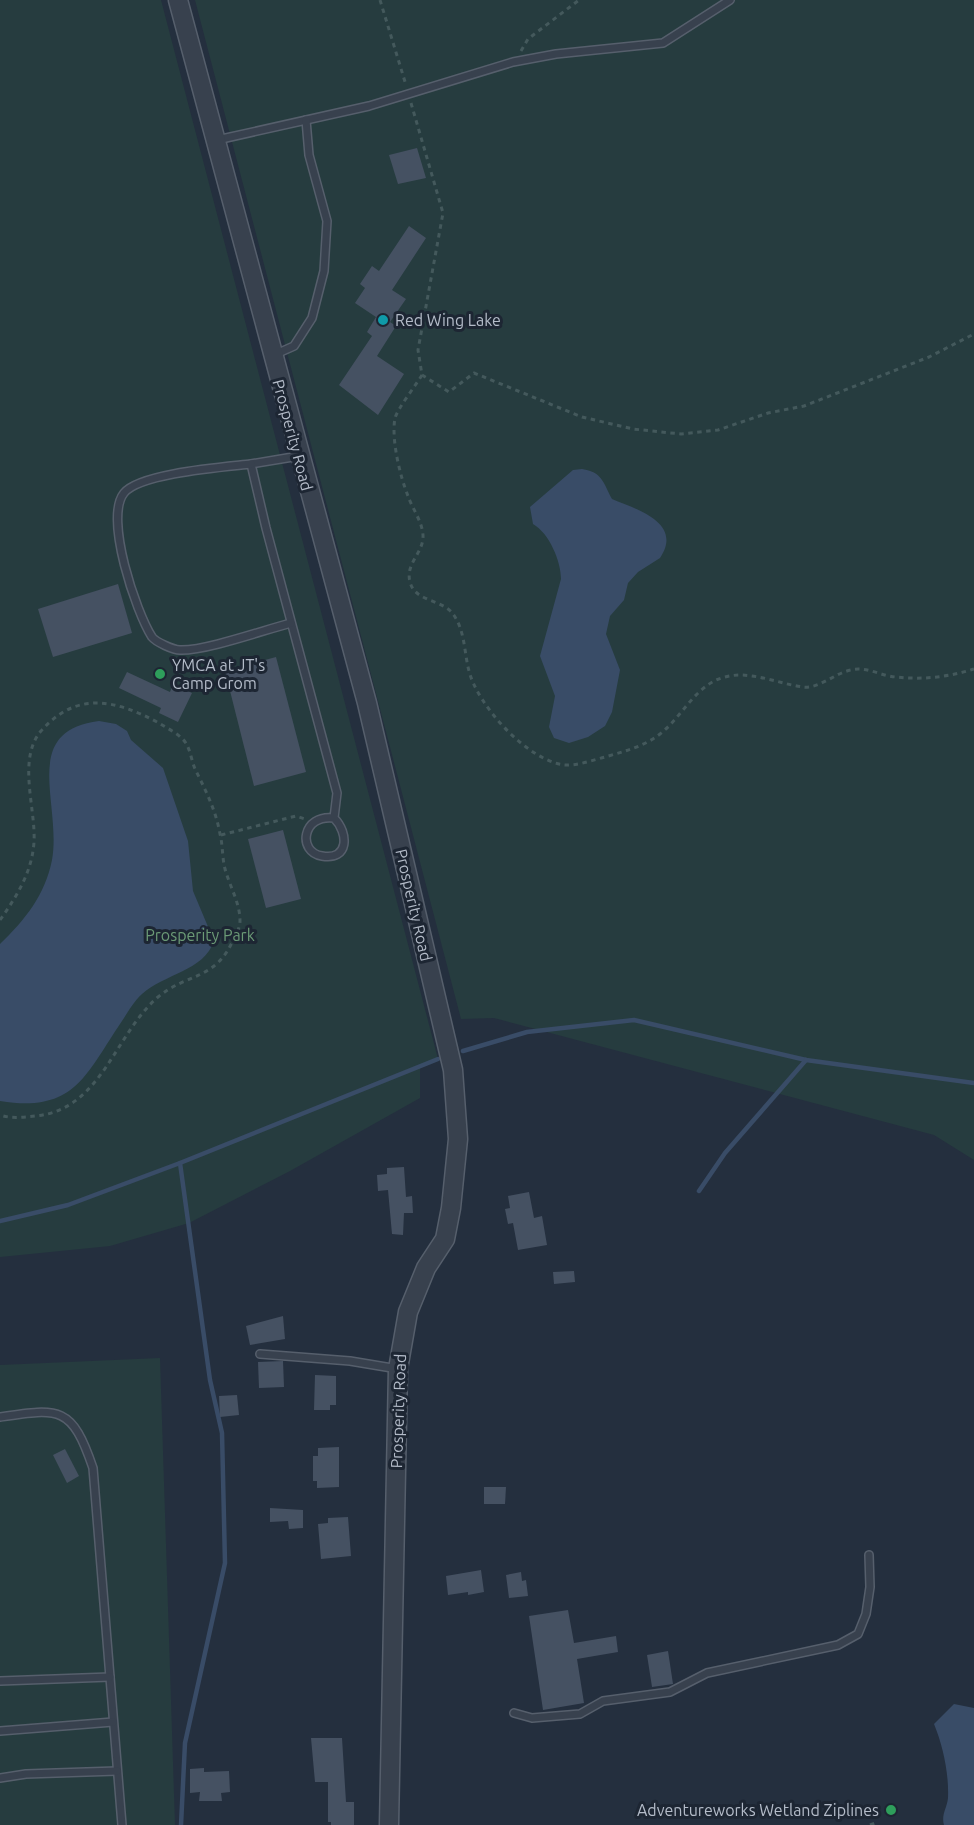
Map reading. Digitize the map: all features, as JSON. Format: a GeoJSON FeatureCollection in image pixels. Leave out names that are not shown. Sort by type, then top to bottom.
{"type":"FeatureCollection","features":[{"type":"Feature","properties":{"kind":"street","name":"Prosperity Road"},"geometry":{"type":"LineString","coordinates":[[178,0],[367,703],[453,1070],[458,1139],[451,1208],[445,1239],[426,1268],[408,1312],[398,1369],[389,1825]]}},
{"type":"Feature","properties":{"kind":"lane"},"geometry":{"type":"LineString","coordinates":[[215,140],[306,120],[513,62],[556,54],[663,43],[730,0]]}},
{"type":"Feature","properties":{"kind":"lane"},"geometry":{"type":"LineString","coordinates":[[272,356],[294,346],[312,318],[324,271],[327,221],[309,154],[306,120]]}},
{"type":"Feature","properties":{"kind":"lane"},"geometry":{"type":"LineString","coordinates":[[291,623],[179,651],[153,639],[136,604],[119,539],[118,508],[124,493],[145,481],[191,471],[299,456]]}},
{"type":"Feature","properties":{"kind":"lane"},"geometry":{"type":"LineString","coordinates":[[251,464],[337,793],[334,818]]}},
{"type":"Feature","properties":{"kind":"lane"},"geometry":{"type":"LineString","coordinates":[[322,816],[334,818],[342,826],[346,837],[343,847],[333,855],[323,856],[313,852],[307,843],[306,831],[312,821],[322,816]]}},
{"type":"Feature","properties":{"kind":"lane"},"geometry":{"type":"LineString","coordinates":[[260,1354],[350,1361],[398,1369]]}},
{"type":"Feature","properties":{"kind":"lane"},"geometry":{"type":"LineString","coordinates":[[0,1417],[45,1410],[68,1419],[83,1438],[93,1468],[122,1825]]}},
{"type":"Feature","properties":{"kind":"lane"},"geometry":{"type":"LineString","coordinates":[[514,1713],[532,1718],[580,1713],[603,1701],[670,1692],[707,1673],[838,1645],[858,1634],[866,1614],[870,1587],[868,1555]]}},
{"type":"Feature","properties":{"kind":"lane"},"geometry":{"type":"LineString","coordinates":[[0,1681],[110,1677]]}},
{"type":"Feature","properties":{"kind":"lane"},"geometry":{"type":"LineString","coordinates":[[0,1731],[113,1722]]}},
{"type":"Feature","properties":{"kind":"lane"},"geometry":{"type":"LineString","coordinates":[[0,1778],[26,1774],[117,1772]]}},
{"type":"Feature","properties":{"kind":"path"},"geometry":{"type":"LineString","coordinates":[[380,0],[443,213],[418,350],[422,375],[395,417],[398,460],[403,483],[423,534],[422,547],[409,573],[410,585],[419,596],[443,605],[452,613],[460,628],[475,689],[506,728],[526,747],[549,762],[567,765],[640,747],[662,733],[710,682],[728,676],[770,679],[806,688],[852,670],[871,671],[894,677],[922,678],[956,675],[974,669]]}},
{"type":"Feature","properties":{"kind":"path"},"geometry":{"type":"LineString","coordinates":[[513,62],[528,39],[579,0]]}},
{"type":"Feature","properties":{"kind":"path"},"geometry":{"type":"LineString","coordinates":[[422,375],[449,393],[474,373],[582,417],[633,429],[681,434],[718,430],[768,413],[804,406],[929,357],[974,334]]}},
{"type":"Feature","properties":{"kind":"path"},"geometry":{"type":"LineString","coordinates":[[0,920],[18,894],[29,867],[34,844],[31,753],[39,733],[72,706],[107,702],[137,711],[172,731],[187,743],[221,835],[221,855],[238,905],[241,924],[230,947],[213,970],[160,996],[142,1013],[90,1090],[66,1107],[45,1115],[22,1118],[0,1115]]}},
{"type":"Feature","properties":{"kind":"path"},"geometry":{"type":"LineString","coordinates":[[221,835],[296,816],[312,821]]}},
{"type":"Feature","properties":{"kind":"path"},"geometry":{"type":"LineString","coordinates":[[870,1825],[878,1822]]}},
{"type":"Feature","properties":{"kind":"green space","name":"Prosperity Park"},"geometry":{"type":"Polygon","coordinates":[[[0,0],[161,0],[438,1059],[420,1065],[420,1098],[290,1171],[189,1223],[110,1246],[0,1257],[0,0]]]}},
{"type":"Feature","properties":{"kind":"green space"},"geometry":{"type":"Polygon","coordinates":[[[195,0],[974,0],[974,1160],[934,1135],[494,1018],[461,1019],[195,0]]]}},
{"type":"Feature","properties":{"kind":"green space"},"geometry":{"type":"Polygon","coordinates":[[[160,1358],[175,1825],[0,1825],[0,1365],[160,1358]]]}},
{"type":"Feature","properties":{"kind":"water"},"geometry":{"type":"Polygon","coordinates":[[[582,469],[598,475],[612,499],[654,519],[666,535],[666,546],[660,558],[638,572],[628,583],[624,600],[610,616],[606,634],[620,670],[612,712],[605,726],[588,737],[569,743],[554,738],[549,727],[555,696],[540,656],[561,579],[560,572],[549,541],[533,524],[530,507],[573,470],[582,469]]]}},
{"type":"Feature","properties":{"kind":"water"},"geometry":{"type":"Polygon","coordinates":[[[99,721],[116,724],[127,731],[131,740],[163,768],[188,841],[193,891],[214,941],[209,951],[193,966],[151,987],[139,997],[97,1060],[75,1086],[61,1096],[45,1101],[25,1103],[0,1101],[0,944],[33,906],[49,873],[54,838],[49,773],[52,755],[59,739],[74,728],[99,721]]]}},
{"type":"Feature","properties":{"kind":"water"},"geometry":{"type":"Polygon","coordinates":[[[954,1704],[974,1708],[974,1825],[944,1825],[943,1821],[948,1798],[948,1779],[943,1750],[934,1724],[954,1704]]]}},
{"type":"Feature","properties":{"kind":"building"},"geometry":{"type":"Polygon","coordinates":[[[417,148],[426,178],[398,184],[389,155],[417,148]]]}},
{"type":"Feature","properties":{"kind":"building","name":"Red Wing Lake"},"geometry":{"type":"Polygon","coordinates":[[[409,226],[426,238],[392,290],[406,299],[390,322],[396,326],[377,356],[404,374],[378,415],[339,385],[372,336],[367,332],[376,317],[355,303],[365,288],[360,284],[372,266],[379,271],[409,226]]]}},
{"type":"Feature","properties":{"kind":"building"},"geometry":{"type":"Polygon","coordinates":[[[118,584],[132,633],[53,657],[38,609],[118,584]]]}},
{"type":"Feature","properties":{"kind":"building"},"geometry":{"type":"Polygon","coordinates":[[[276,657],[306,772],[254,786],[225,671],[276,657]]]}},
{"type":"Feature","properties":{"kind":"building"},"geometry":{"type":"Polygon","coordinates":[[[127,672],[170,692],[173,684],[192,693],[178,722],[159,713],[161,708],[119,688],[127,672]]]}},
{"type":"Feature","properties":{"kind":"building"},"geometry":{"type":"Polygon","coordinates":[[[283,830],[301,899],[266,908],[248,839],[283,830]]]}},
{"type":"Feature","properties":{"kind":"building"},"geometry":{"type":"Polygon","coordinates":[[[404,1167],[406,1197],[412,1196],[413,1213],[404,1213],[403,1235],[392,1234],[388,1190],[378,1191],[377,1175],[387,1174],[387,1168],[404,1167]]]}},
{"type":"Feature","properties":{"kind":"building"},"geometry":{"type":"Polygon","coordinates":[[[529,1192],[534,1218],[542,1216],[547,1245],[518,1250],[513,1223],[508,1224],[505,1209],[510,1208],[508,1196],[529,1192]]]}},
{"type":"Feature","properties":{"kind":"building"},"geometry":{"type":"Polygon","coordinates":[[[574,1271],[575,1282],[554,1284],[553,1272],[574,1271]]]}},
{"type":"Feature","properties":{"kind":"building"},"geometry":{"type":"Polygon","coordinates":[[[283,1316],[285,1339],[250,1345],[246,1326],[283,1316]]]}},
{"type":"Feature","properties":{"kind":"building"},"geometry":{"type":"Polygon","coordinates":[[[283,1361],[284,1387],[259,1388],[258,1362],[283,1361]]]}},
{"type":"Feature","properties":{"kind":"building"},"geometry":{"type":"Polygon","coordinates":[[[315,1375],[336,1376],[336,1405],[330,1405],[330,1410],[314,1410],[315,1375]]]}},
{"type":"Feature","properties":{"kind":"building"},"geometry":{"type":"Polygon","coordinates":[[[237,1395],[239,1415],[220,1417],[219,1396],[237,1395]]]}},
{"type":"Feature","properties":{"kind":"building"},"geometry":{"type":"Polygon","coordinates":[[[339,1447],[339,1487],[317,1488],[317,1481],[313,1481],[313,1456],[318,1456],[318,1448],[339,1447]]]}},
{"type":"Feature","properties":{"kind":"building"},"geometry":{"type":"Polygon","coordinates":[[[65,1449],[79,1476],[67,1483],[53,1455],[65,1449]]]}},
{"type":"Feature","properties":{"kind":"building"},"geometry":{"type":"Polygon","coordinates":[[[484,1487],[506,1487],[505,1504],[484,1504],[484,1487]]]}},
{"type":"Feature","properties":{"kind":"building"},"geometry":{"type":"Polygon","coordinates":[[[270,1508],[303,1510],[303,1528],[289,1529],[288,1521],[270,1522],[270,1508]]]}},
{"type":"Feature","properties":{"kind":"building"},"geometry":{"type":"Polygon","coordinates":[[[348,1517],[351,1556],[321,1559],[318,1524],[328,1523],[328,1518],[348,1517]]]}},
{"type":"Feature","properties":{"kind":"building"},"geometry":{"type":"Polygon","coordinates":[[[481,1570],[484,1592],[448,1595],[446,1576],[481,1570]]]}},
{"type":"Feature","properties":{"kind":"building"},"geometry":{"type":"Polygon","coordinates":[[[521,1572],[522,1581],[526,1580],[528,1596],[509,1598],[506,1575],[521,1572]]]}},
{"type":"Feature","properties":{"kind":"building"},"geometry":{"type":"Polygon","coordinates":[[[568,1610],[574,1643],[616,1636],[618,1652],[577,1659],[584,1703],[543,1710],[529,1616],[568,1610]]]}},
{"type":"Feature","properties":{"kind":"building"},"geometry":{"type":"Polygon","coordinates":[[[668,1651],[673,1684],[652,1687],[647,1655],[668,1651]]]}},
{"type":"Feature","properties":{"kind":"building"},"geometry":{"type":"Polygon","coordinates":[[[311,1738],[342,1738],[346,1802],[354,1802],[354,1825],[331,1825],[331,1822],[328,1822],[328,1782],[315,1782],[311,1738]]]}},
{"type":"Feature","properties":{"kind":"building"},"geometry":{"type":"Polygon","coordinates":[[[204,1768],[204,1772],[229,1771],[230,1792],[221,1793],[222,1801],[199,1801],[200,1792],[190,1793],[190,1769],[204,1768]]]}},
{"type":"Feature","properties":{"kind":"waterway"},"geometry":{"type":"LineString","coordinates":[[463,1051],[527,1032],[634,1020],[806,1060],[974,1083]]}},
{"type":"Feature","properties":{"kind":"waterway"},"geometry":{"type":"LineString","coordinates":[[0,1221],[68,1205],[180,1163],[438,1059]]}},
{"type":"Feature","properties":{"kind":"waterway"},"geometry":{"type":"LineString","coordinates":[[699,1191],[725,1153],[806,1060]]}},
{"type":"Feature","properties":{"kind":"waterway"},"geometry":{"type":"LineString","coordinates":[[180,1163],[210,1380],[222,1433],[225,1563],[185,1743],[181,1825]]}},
{"type":"Feature","properties":{"kind":"place","name":"Red Wing Lake"},"geometry":{"type":"Point","coordinates":[383,320]}},
{"type":"Feature","properties":{"kind":"place","name":"YMCA at JT's Camp Grom"},"geometry":{"type":"Point","coordinates":[160,674]}},
{"type":"Feature","properties":{"kind":"place","name":"Adventureworks Wetland Ziplines"},"geometry":{"type":"Point","coordinates":[891,1810]}}]}
